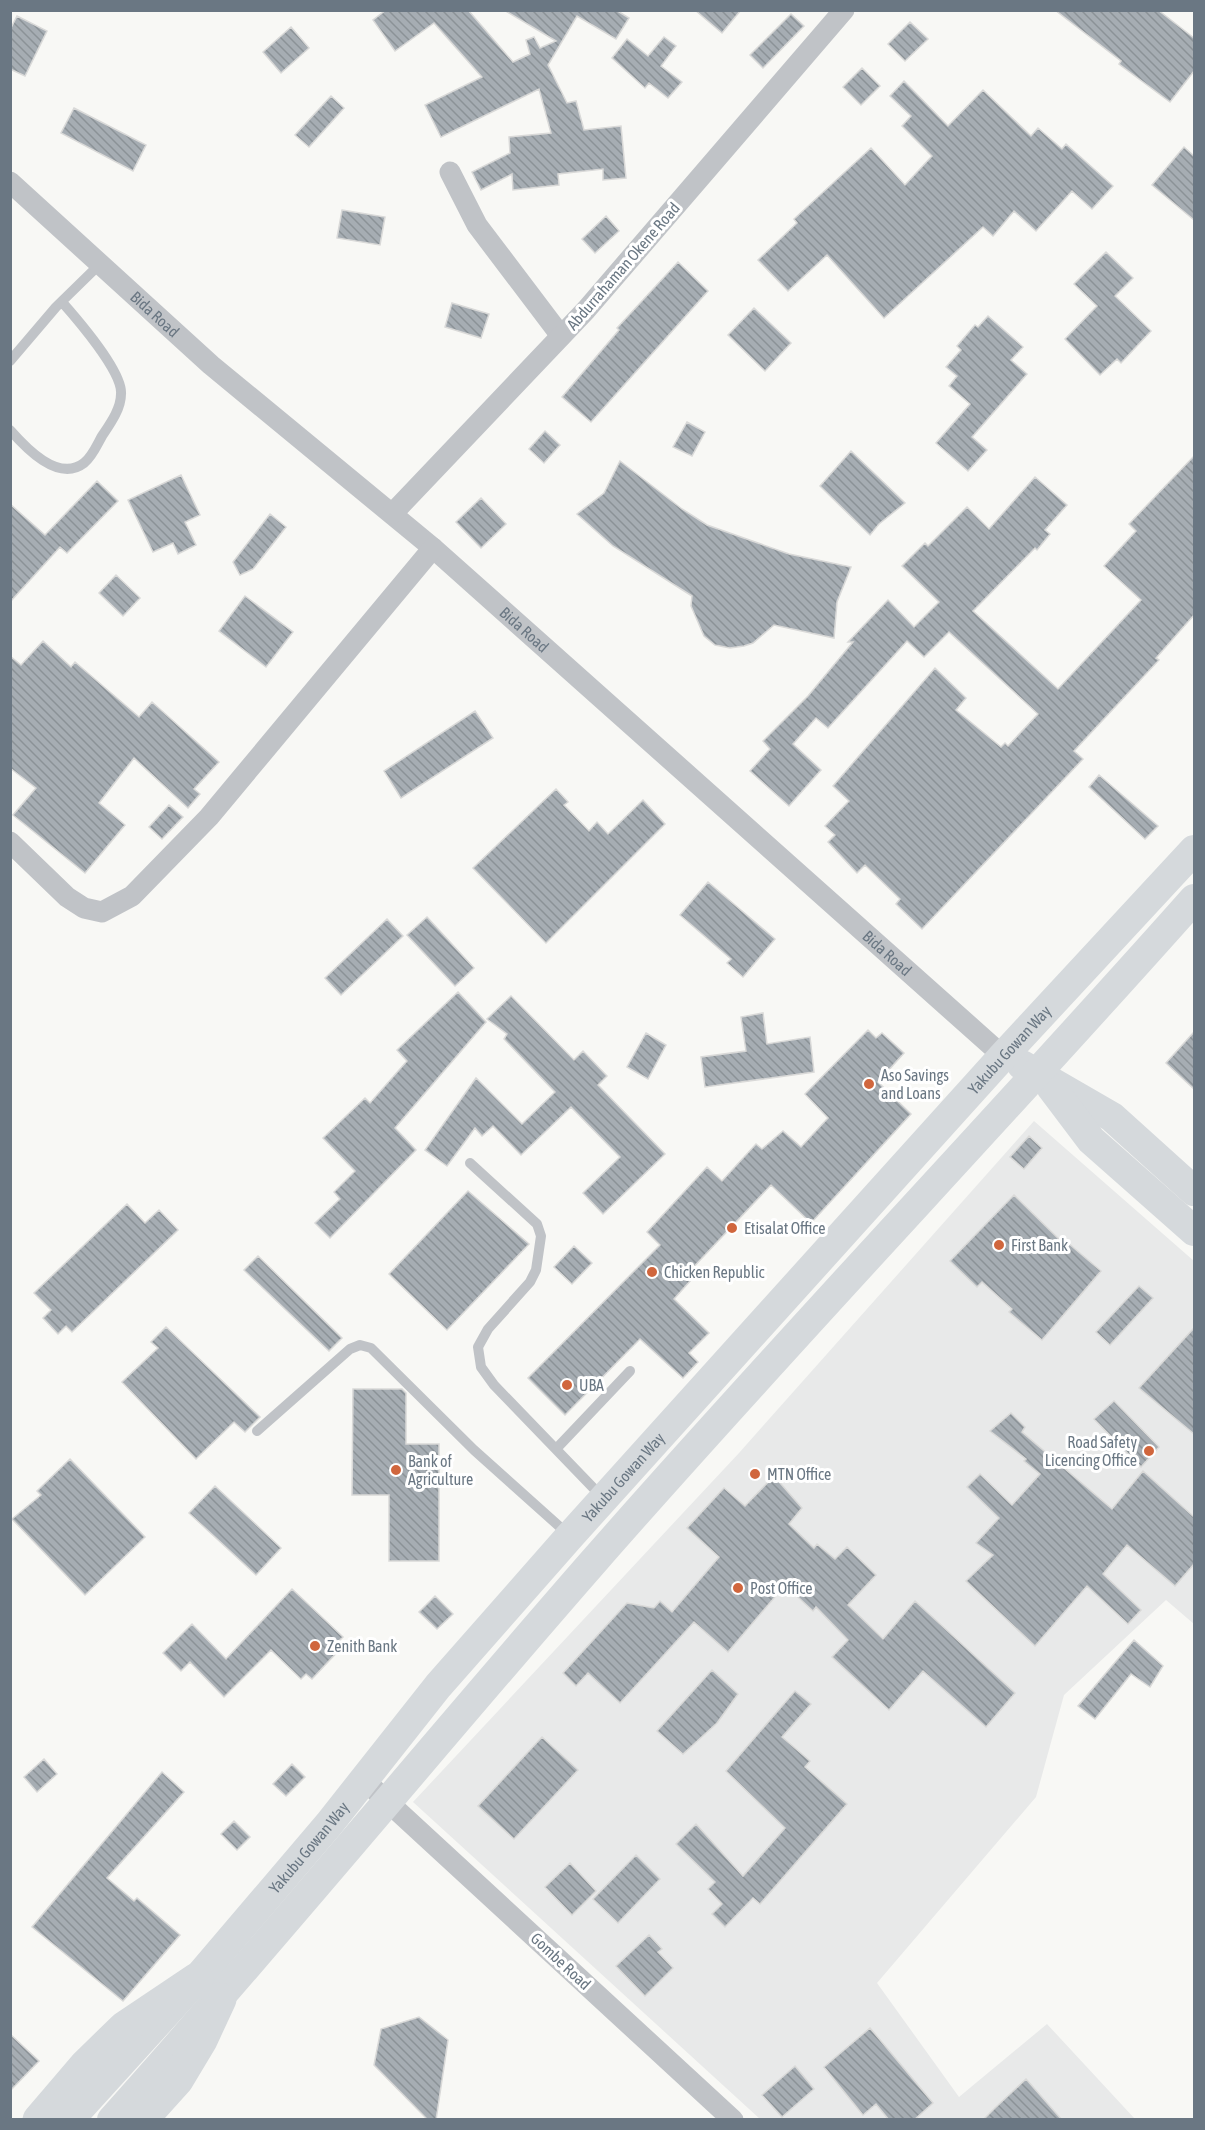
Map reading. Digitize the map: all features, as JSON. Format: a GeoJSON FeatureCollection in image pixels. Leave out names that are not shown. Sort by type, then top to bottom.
{"type":"FeatureCollection","features":[{"type":"Feature","properties":{"kind":"main road"},"geometry":{"type":"LineString","coordinates":[[39,2120],[86,2065],[124,2028],[209,1989]]}},
{"type":"Feature","properties":{"kind":"main road"},"geometry":{"type":"LineString","coordinates":[[141,2120],[177,2080],[201,2040],[209,1989]]}},
{"type":"Feature","properties":{"kind":"street","name":"Abdurrahaman Okene Road"},"geometry":{"type":"LineString","coordinates":[[393,513],[561,336],[844,10]]}},
{"type":"Feature","properties":{"kind":"street"},"geometry":{"type":"LineString","coordinates":[[450,172],[477,225],[561,336]]}},
{"type":"Feature","properties":{"kind":"street","name":"Bida Road"},"geometry":{"type":"LineString","coordinates":[[10,182],[211,365],[433,548],[1003,1056],[1040,1073],[1112,1117],[1194,1191]]}},
{"type":"Feature","properties":{"kind":"street"},"geometry":{"type":"LineString","coordinates":[[10,842],[67,897],[84,908],[102,912],[132,896],[209,817],[433,548]]}},
{"type":"Feature","properties":{"kind":"street","name":"Yakubu Gowan Way"},"geometry":{"type":"LineString","coordinates":[[112,2120],[364,1780],[438,1686],[603,1498],[1003,1056],[1194,850]]}},
{"type":"Feature","properties":{"kind":"street","name":"Yakubu Gowan Way"},"geometry":{"type":"LineString","coordinates":[[69,2120],[209,1989],[388,1802],[601,1553],[857,1267],[1040,1073],[1194,899]]}},
{"type":"Feature","properties":{"kind":"street","name":"Bida Road"},"geometry":{"type":"LineString","coordinates":[[1040,1073],[1091,1140],[1194,1231]]}},
{"type":"Feature","properties":{"kind":"street","name":"Gombe Road"},"geometry":{"type":"LineString","coordinates":[[364,1780],[734,2120]]}},
{"type":"Feature","properties":{"kind":"lane"},"geometry":{"type":"LineString","coordinates":[[10,361],[62,302],[100,264]]}},
{"type":"Feature","properties":{"kind":"lane"},"geometry":{"type":"LineString","coordinates":[[10,430],[25,448],[43,460],[70,468],[84,463],[114,417],[122,393],[111,367],[62,302]]}},
{"type":"Feature","properties":{"kind":"lane"},"geometry":{"type":"LineString","coordinates":[[470,1163],[537,1224],[541,1236],[536,1270],[530,1282],[488,1329],[478,1347],[481,1367],[494,1385],[603,1498]]}},
{"type":"Feature","properties":{"kind":"lane"},"geometry":{"type":"LineString","coordinates":[[257,1431],[350,1349],[360,1345],[371,1348],[474,1450],[570,1536]]}},
{"type":"Feature","properties":{"kind":"lane"},"geometry":{"type":"LineString","coordinates":[[556,1449],[630,1371]]}},
{"type":"Feature","properties":{"kind":"shaded area"},"geometry":{"type":"Polygon","coordinates":[[[1034,1121],[1194,1261],[1194,1624],[1166,1600],[1064,1695],[1036,1797],[877,1983],[959,2097],[1047,2024],[1135,2119],[760,2119],[413,1802],[739,1453],[1034,1121]]]}},
{"type":"Feature","properties":{"kind":"building"},"geometry":{"type":"Polygon","coordinates":[[[386,10],[468,10],[513,62],[530,54],[526,40],[534,37],[540,48],[556,41],[504,10],[616,10],[629,18],[616,39],[577,16],[548,65],[567,103],[576,101],[584,130],[621,126],[626,178],[603,180],[603,169],[558,174],[559,185],[513,190],[512,174],[481,190],[472,172],[510,153],[509,137],[551,133],[539,89],[441,137],[425,105],[482,77],[434,23],[395,51],[373,20],[386,10]]]}},
{"type":"Feature","properties":{"kind":"building"},"geometry":{"type":"Polygon","coordinates":[[[695,10],[741,10],[722,33],[695,10]]]}},
{"type":"Feature","properties":{"kind":"building"},"geometry":{"type":"Polygon","coordinates":[[[1055,10],[1158,10],[1194,38],[1194,71],[1170,102],[1119,64],[1121,61],[1055,10]]]}},
{"type":"Feature","properties":{"kind":"building"},"geometry":{"type":"Polygon","coordinates":[[[791,14],[804,26],[763,68],[750,55],[791,14]]]}},
{"type":"Feature","properties":{"kind":"building"},"geometry":{"type":"Polygon","coordinates":[[[17,16],[47,31],[25,76],[10,69],[10,30],[17,16]]]}},
{"type":"Feature","properties":{"kind":"building"},"geometry":{"type":"Polygon","coordinates":[[[910,22],[928,39],[905,61],[888,44],[910,22]]]}},
{"type":"Feature","properties":{"kind":"building"},"geometry":{"type":"Polygon","coordinates":[[[291,27],[309,48],[281,73],[263,52],[291,27]]]}},
{"type":"Feature","properties":{"kind":"building"},"geometry":{"type":"Polygon","coordinates":[[[664,37],[676,46],[661,66],[682,82],[668,98],[649,83],[645,88],[612,58],[627,39],[648,56],[664,37]]]}},
{"type":"Feature","properties":{"kind":"building"},"geometry":{"type":"Polygon","coordinates":[[[862,68],[880,86],[861,105],[843,87],[862,68]]]}},
{"type":"Feature","properties":{"kind":"building"},"geometry":{"type":"Polygon","coordinates":[[[904,81],[948,126],[983,90],[1031,136],[1038,128],[1062,149],[1066,144],[1113,186],[1092,209],[1072,191],[1036,231],[1014,211],[993,236],[983,227],[884,318],[827,255],[788,291],[758,260],[797,223],[794,219],[871,148],[905,185],[932,156],[902,126],[911,116],[890,96],[904,81]]]}},
{"type":"Feature","properties":{"kind":"building"},"geometry":{"type":"Polygon","coordinates":[[[331,96],[344,108],[309,147],[295,135],[331,96]]]}},
{"type":"Feature","properties":{"kind":"building"},"geometry":{"type":"Polygon","coordinates":[[[74,108],[146,145],[133,171],[61,133],[74,108]]]}},
{"type":"Feature","properties":{"kind":"building"},"geometry":{"type":"Polygon","coordinates":[[[1184,147],[1194,156],[1194,220],[1152,185],[1184,147]]]}},
{"type":"Feature","properties":{"kind":"building"},"geometry":{"type":"Polygon","coordinates":[[[342,210],[385,217],[380,245],[337,238],[342,210]]]}},
{"type":"Feature","properties":{"kind":"building"},"geometry":{"type":"Polygon","coordinates":[[[606,216],[619,231],[595,253],[582,239],[606,216]]]}},
{"type":"Feature","properties":{"kind":"building"},"geometry":{"type":"Polygon","coordinates":[[[1106,252],[1133,278],[1115,296],[1151,331],[1121,363],[1117,359],[1100,375],[1065,339],[1097,306],[1074,284],[1106,252]]]}},
{"type":"Feature","properties":{"kind":"building"},"geometry":{"type":"Polygon","coordinates":[[[678,262],[708,291],[591,422],[562,397],[619,330],[617,328],[678,262]]]}},
{"type":"Feature","properties":{"kind":"building"},"geometry":{"type":"Polygon","coordinates":[[[452,303],[489,314],[481,338],[445,327],[452,303]]]}},
{"type":"Feature","properties":{"kind":"building"},"geometry":{"type":"Polygon","coordinates":[[[754,308],[791,343],[765,371],[728,335],[754,308]]]}},
{"type":"Feature","properties":{"kind":"building"},"geometry":{"type":"Polygon","coordinates":[[[988,316],[1023,347],[1011,360],[1027,374],[972,437],[987,450],[968,471],[936,443],[970,404],[949,386],[957,376],[946,367],[961,350],[957,346],[975,325],[978,327],[988,316]]]}},
{"type":"Feature","properties":{"kind":"building"},"geometry":{"type":"Polygon","coordinates":[[[687,422],[705,432],[692,456],[673,447],[687,422]]]}},
{"type":"Feature","properties":{"kind":"building"},"geometry":{"type":"Polygon","coordinates":[[[545,431],[560,445],[544,463],[529,449],[545,431]]]}},
{"type":"Feature","properties":{"kind":"building"},"geometry":{"type":"Polygon","coordinates":[[[851,451],[905,503],[879,524],[870,535],[820,486],[851,451]]]}},
{"type":"Feature","properties":{"kind":"building"},"geometry":{"type":"Polygon","coordinates":[[[1194,456],[1194,615],[1156,658],[1159,660],[1074,751],[1083,759],[922,929],[896,904],[900,899],[865,865],[857,873],[828,842],[835,835],[825,826],[849,801],[833,786],[935,668],[966,698],[956,710],[1001,747],[1005,743],[1008,746],[1038,714],[949,632],[924,657],[907,641],[828,728],[816,718],[793,744],[821,770],[789,806],[750,771],[770,749],[763,741],[808,696],[853,642],[848,642],[888,600],[914,627],[939,602],[902,566],[925,543],[928,546],[967,507],[989,529],[1035,477],[1067,505],[1045,530],[1050,534],[1037,550],[1035,548],[973,611],[1058,689],[1141,600],[1104,566],[1136,531],[1129,524],[1194,456]]]}},
{"type":"Feature","properties":{"kind":"building"},"geometry":{"type":"Polygon","coordinates":[[[620,461],[682,509],[707,525],[789,554],[851,567],[837,602],[834,638],[774,625],[753,643],[744,646],[730,648],[715,645],[704,636],[691,606],[692,596],[613,546],[577,514],[604,493],[620,461]]]}},
{"type":"Feature","properties":{"kind":"building"},"geometry":{"type":"Polygon","coordinates":[[[181,475],[200,515],[185,522],[196,545],[178,554],[173,543],[153,552],[128,500],[181,475]]]}},
{"type":"Feature","properties":{"kind":"building"},"geometry":{"type":"Polygon","coordinates":[[[97,481],[118,501],[67,553],[60,547],[10,602],[10,504],[45,535],[97,481]]]}},
{"type":"Feature","properties":{"kind":"building"},"geometry":{"type":"Polygon","coordinates":[[[481,498],[506,524],[481,548],[456,522],[481,498]]]}},
{"type":"Feature","properties":{"kind":"building"},"geometry":{"type":"Polygon","coordinates":[[[270,514],[286,527],[253,569],[240,575],[233,562],[270,514]]]}},
{"type":"Feature","properties":{"kind":"building"},"geometry":{"type":"Polygon","coordinates":[[[116,575],[140,598],[123,616],[99,593],[116,575]]]}},
{"type":"Feature","properties":{"kind":"building"},"geometry":{"type":"Polygon","coordinates":[[[245,596],[293,632],[266,667],[219,631],[245,596]]]}},
{"type":"Feature","properties":{"kind":"building"},"geometry":{"type":"Polygon","coordinates":[[[43,641],[71,667],[75,662],[139,717],[152,702],[219,762],[194,789],[200,794],[188,808],[134,758],[99,803],[125,825],[85,873],[13,815],[36,788],[10,768],[10,656],[21,665],[43,641]]]}},
{"type":"Feature","properties":{"kind":"building"},"geometry":{"type":"Polygon","coordinates":[[[475,711],[493,738],[401,798],[384,771],[475,711]]]}},
{"type":"Feature","properties":{"kind":"building"},"geometry":{"type":"Polygon","coordinates":[[[1099,775],[1158,826],[1145,839],[1089,787],[1099,775]]]}},
{"type":"Feature","properties":{"kind":"building"},"geometry":{"type":"Polygon","coordinates":[[[556,789],[568,802],[564,805],[589,831],[597,822],[608,834],[643,800],[665,824],[546,943],[473,868],[556,789]]]}},
{"type":"Feature","properties":{"kind":"building"},"geometry":{"type":"Polygon","coordinates":[[[169,805],[183,817],[162,839],[149,827],[169,805]]]}},
{"type":"Feature","properties":{"kind":"building"},"geometry":{"type":"Polygon","coordinates":[[[708,882],[775,939],[743,977],[727,963],[731,959],[680,915],[708,882]]]}},
{"type":"Feature","properties":{"kind":"building"},"geometry":{"type":"Polygon","coordinates":[[[427,917],[474,968],[455,986],[407,935],[427,917]]]}},
{"type":"Feature","properties":{"kind":"building"},"geometry":{"type":"Polygon","coordinates":[[[387,919],[403,936],[341,995],[325,978],[387,919]]]}},
{"type":"Feature","properties":{"kind":"building"},"geometry":{"type":"Polygon","coordinates":[[[458,992],[486,1022],[395,1128],[416,1150],[330,1238],[315,1223],[340,1199],[334,1192],[355,1171],[323,1138],[365,1098],[370,1103],[407,1061],[397,1050],[458,992]]]}},
{"type":"Feature","properties":{"kind":"building"},"geometry":{"type":"Polygon","coordinates":[[[511,996],[574,1060],[583,1051],[607,1076],[598,1085],[665,1154],[603,1214],[583,1193],[620,1157],[571,1107],[521,1155],[493,1126],[482,1136],[475,1128],[447,1166],[425,1150],[476,1078],[522,1124],[555,1092],[504,1039],[507,1034],[487,1019],[511,996]]]}},
{"type":"Feature","properties":{"kind":"building"},"geometry":{"type":"Polygon","coordinates":[[[763,1013],[767,1044],[810,1037],[814,1072],[705,1087],[701,1057],[746,1051],[741,1017],[763,1013]]]}},
{"type":"Feature","properties":{"kind":"building"},"geometry":{"type":"Polygon","coordinates":[[[868,1030],[876,1038],[882,1033],[904,1053],[878,1082],[911,1114],[811,1223],[771,1185],[686,1275],[691,1280],[674,1299],[709,1333],[689,1353],[698,1362],[683,1378],[640,1339],[565,1415],[528,1378],[660,1245],[647,1232],[707,1167],[722,1181],[756,1144],[762,1149],[783,1131],[801,1147],[828,1118],[805,1094],[868,1030]]]}},
{"type":"Feature","properties":{"kind":"building"},"geometry":{"type":"Polygon","coordinates":[[[1194,1032],[1194,1089],[1166,1063],[1194,1032]]]}},
{"type":"Feature","properties":{"kind":"building"},"geometry":{"type":"Polygon","coordinates":[[[646,1033],[666,1045],[648,1079],[627,1067],[646,1033]]]}},
{"type":"Feature","properties":{"kind":"building"},"geometry":{"type":"Polygon","coordinates":[[[1029,1136],[1042,1148],[1024,1169],[1010,1157],[1029,1136]]]}},
{"type":"Feature","properties":{"kind":"building"},"geometry":{"type":"Polygon","coordinates":[[[468,1191],[529,1244],[447,1330],[389,1274],[468,1191]]]}},
{"type":"Feature","properties":{"kind":"building"},"geometry":{"type":"Polygon","coordinates":[[[1014,1195],[1066,1246],[1068,1243],[1101,1271],[1042,1340],[1009,1312],[1012,1309],[982,1282],[977,1287],[950,1261],[1014,1195]]]}},
{"type":"Feature","properties":{"kind":"building"},"geometry":{"type":"Polygon","coordinates":[[[127,1204],[145,1223],[159,1210],[178,1230],[72,1332],[66,1326],[58,1334],[43,1318],[51,1310],[34,1293],[127,1204]]]}},
{"type":"Feature","properties":{"kind":"building"},"geometry":{"type":"Polygon","coordinates":[[[574,1246],[592,1263],[572,1284],[554,1267],[574,1246]]]}},
{"type":"Feature","properties":{"kind":"building"},"geometry":{"type":"Polygon","coordinates":[[[258,1256],[342,1338],[329,1351],[244,1270],[258,1256]]]}},
{"type":"Feature","properties":{"kind":"building"},"geometry":{"type":"Polygon","coordinates":[[[1139,1286],[1153,1298],[1110,1345],[1096,1332],[1139,1286]]]}},
{"type":"Feature","properties":{"kind":"building"},"geometry":{"type":"Polygon","coordinates":[[[166,1327],[260,1417],[245,1432],[234,1422],[196,1459],[122,1382],[158,1348],[151,1342],[166,1327]]]}},
{"type":"Feature","properties":{"kind":"building"},"geometry":{"type":"Polygon","coordinates":[[[1194,1328],[1194,1434],[1139,1388],[1194,1328]]]}},
{"type":"Feature","properties":{"kind":"building","name":"Bank of Agriculture"},"geometry":{"type":"Polygon","coordinates":[[[353,1389],[402,1389],[406,1393],[406,1444],[439,1444],[439,1561],[389,1561],[389,1495],[352,1495],[353,1389]]]}},
{"type":"Feature","properties":{"kind":"building"},"geometry":{"type":"Polygon","coordinates":[[[1114,1401],[1159,1447],[1141,1467],[1094,1419],[1114,1401]]]}},
{"type":"Feature","properties":{"kind":"building"},"geometry":{"type":"Polygon","coordinates":[[[1011,1413],[1025,1427],[1022,1432],[1112,1509],[1143,1471],[1194,1517],[1194,1564],[1175,1586],[1127,1545],[1103,1574],[1141,1610],[1128,1624],[1087,1586],[1035,1646],[966,1581],[993,1555],[976,1543],[999,1518],[967,1487],[980,1474],[1012,1505],[1040,1474],[1024,1461],[1026,1459],[990,1431],[1011,1413]]]}},
{"type":"Feature","properties":{"kind":"building"},"geometry":{"type":"Polygon","coordinates":[[[70,1459],[145,1537],[85,1595],[12,1519],[41,1495],[37,1491],[70,1459]]]}},
{"type":"Feature","properties":{"kind":"building"},"geometry":{"type":"Polygon","coordinates":[[[774,1476],[802,1508],[789,1524],[814,1548],[817,1544],[835,1559],[847,1547],[876,1575],[848,1605],[883,1639],[915,1601],[1015,1693],[986,1727],[923,1671],[889,1710],[832,1657],[848,1640],[816,1607],[813,1611],[785,1585],[728,1652],[694,1622],[620,1703],[588,1673],[576,1686],[563,1673],[627,1603],[654,1608],[660,1601],[672,1612],[719,1557],[687,1528],[724,1488],[745,1506],[774,1476]]]}},
{"type":"Feature","properties":{"kind":"building"},"geometry":{"type":"Polygon","coordinates":[[[215,1486],[281,1548],[256,1575],[189,1513],[215,1486]]]}},
{"type":"Feature","properties":{"kind":"building"},"geometry":{"type":"Polygon","coordinates":[[[292,1589],[343,1637],[337,1643],[342,1647],[312,1679],[306,1674],[301,1679],[271,1650],[224,1697],[190,1662],[181,1671],[163,1653],[192,1624],[226,1659],[292,1589]]]}},
{"type":"Feature","properties":{"kind":"building"},"geometry":{"type":"Polygon","coordinates":[[[435,1596],[453,1614],[437,1629],[419,1612],[435,1596]]]}},
{"type":"Feature","properties":{"kind":"building"},"geometry":{"type":"Polygon","coordinates":[[[1134,1640],[1163,1666],[1150,1687],[1131,1674],[1095,1719],[1078,1706],[1134,1640]]]}},
{"type":"Feature","properties":{"kind":"building"},"geometry":{"type":"Polygon","coordinates":[[[712,1670],[738,1694],[717,1723],[683,1754],[657,1731],[712,1670]]]}},
{"type":"Feature","properties":{"kind":"building"},"geometry":{"type":"Polygon","coordinates":[[[795,1691],[811,1704],[782,1737],[810,1761],[805,1767],[847,1804],[760,1904],[753,1898],[725,1927],[712,1914],[722,1904],[708,1889],[715,1882],[676,1844],[696,1824],[743,1876],[785,1828],[726,1771],[795,1691]]]}},
{"type":"Feature","properties":{"kind":"building"},"geometry":{"type":"Polygon","coordinates":[[[542,1737],[578,1770],[514,1839],[478,1806],[542,1737]]]}},
{"type":"Feature","properties":{"kind":"building"},"geometry":{"type":"Polygon","coordinates":[[[44,1759],[57,1774],[37,1792],[24,1777],[44,1759]]]}},
{"type":"Feature","properties":{"kind":"building"},"geometry":{"type":"Polygon","coordinates":[[[292,1764],[305,1777],[286,1796],[273,1784],[292,1764]]]}},
{"type":"Feature","properties":{"kind":"building"},"geometry":{"type":"Polygon","coordinates":[[[162,1772],[184,1792],[107,1878],[134,1901],[137,1898],[180,1935],[123,2001],[32,1927],[162,1772]]]}},
{"type":"Feature","properties":{"kind":"building"},"geometry":{"type":"Polygon","coordinates":[[[234,1821],[250,1837],[237,1850],[221,1834],[234,1821]]]}},
{"type":"Feature","properties":{"kind":"building"},"geometry":{"type":"Polygon","coordinates":[[[636,1855],[660,1879],[618,1923],[593,1899],[636,1855]]]}},
{"type":"Feature","properties":{"kind":"building"},"geometry":{"type":"Polygon","coordinates":[[[570,1863],[596,1891],[572,1915],[545,1887],[570,1863]]]}},
{"type":"Feature","properties":{"kind":"building"},"geometry":{"type":"Polygon","coordinates":[[[649,1935],[662,1949],[658,1952],[673,1968],[645,1996],[616,1966],[649,1935]]]}},
{"type":"Feature","properties":{"kind":"building"},"geometry":{"type":"Polygon","coordinates":[[[419,2017],[448,2040],[436,2120],[428,2120],[374,2065],[381,2029],[419,2017]]]}},
{"type":"Feature","properties":{"kind":"building"},"geometry":{"type":"Polygon","coordinates":[[[870,2028],[933,2103],[914,2120],[889,2120],[876,2104],[863,2115],[824,2067],[870,2028]]]}},
{"type":"Feature","properties":{"kind":"building"},"geometry":{"type":"Polygon","coordinates":[[[10,2034],[39,2061],[10,2091],[10,2034]]]}},
{"type":"Feature","properties":{"kind":"building"},"geometry":{"type":"Polygon","coordinates":[[[795,2066],[814,2089],[782,2117],[762,2095],[795,2066]]]}},
{"type":"Feature","properties":{"kind":"building"},"geometry":{"type":"Polygon","coordinates":[[[1026,2079],[1062,2120],[983,2120],[995,2108],[1026,2079]]]}},
{"type":"Feature","properties":{"kind":"place","name":"Aso Savings and Loans"},"geometry":{"type":"Point","coordinates":[869,1084]}},
{"type":"Feature","properties":{"kind":"place","name":"Etisalat Office"},"geometry":{"type":"Point","coordinates":[732,1228]}},
{"type":"Feature","properties":{"kind":"place","name":"First Bank"},"geometry":{"type":"Point","coordinates":[999,1245]}},
{"type":"Feature","properties":{"kind":"place","name":"Chicken Republic"},"geometry":{"type":"Point","coordinates":[652,1272]}},
{"type":"Feature","properties":{"kind":"place","name":"UBA"},"geometry":{"type":"Point","coordinates":[567,1385]}},
{"type":"Feature","properties":{"kind":"place","name":"Road Safety Licencing Office"},"geometry":{"type":"Point","coordinates":[1149,1451]}},
{"type":"Feature","properties":{"kind":"place","name":"Bank of Agriculture"},"geometry":{"type":"Point","coordinates":[396,1470]}},
{"type":"Feature","properties":{"kind":"place","name":"MTN Office"},"geometry":{"type":"Point","coordinates":[755,1474]}},
{"type":"Feature","properties":{"kind":"place","name":"Post Office"},"geometry":{"type":"Point","coordinates":[738,1588]}},
{"type":"Feature","properties":{"kind":"place","name":"Zenith Bank"},"geometry":{"type":"Point","coordinates":[315,1646]}}]}
